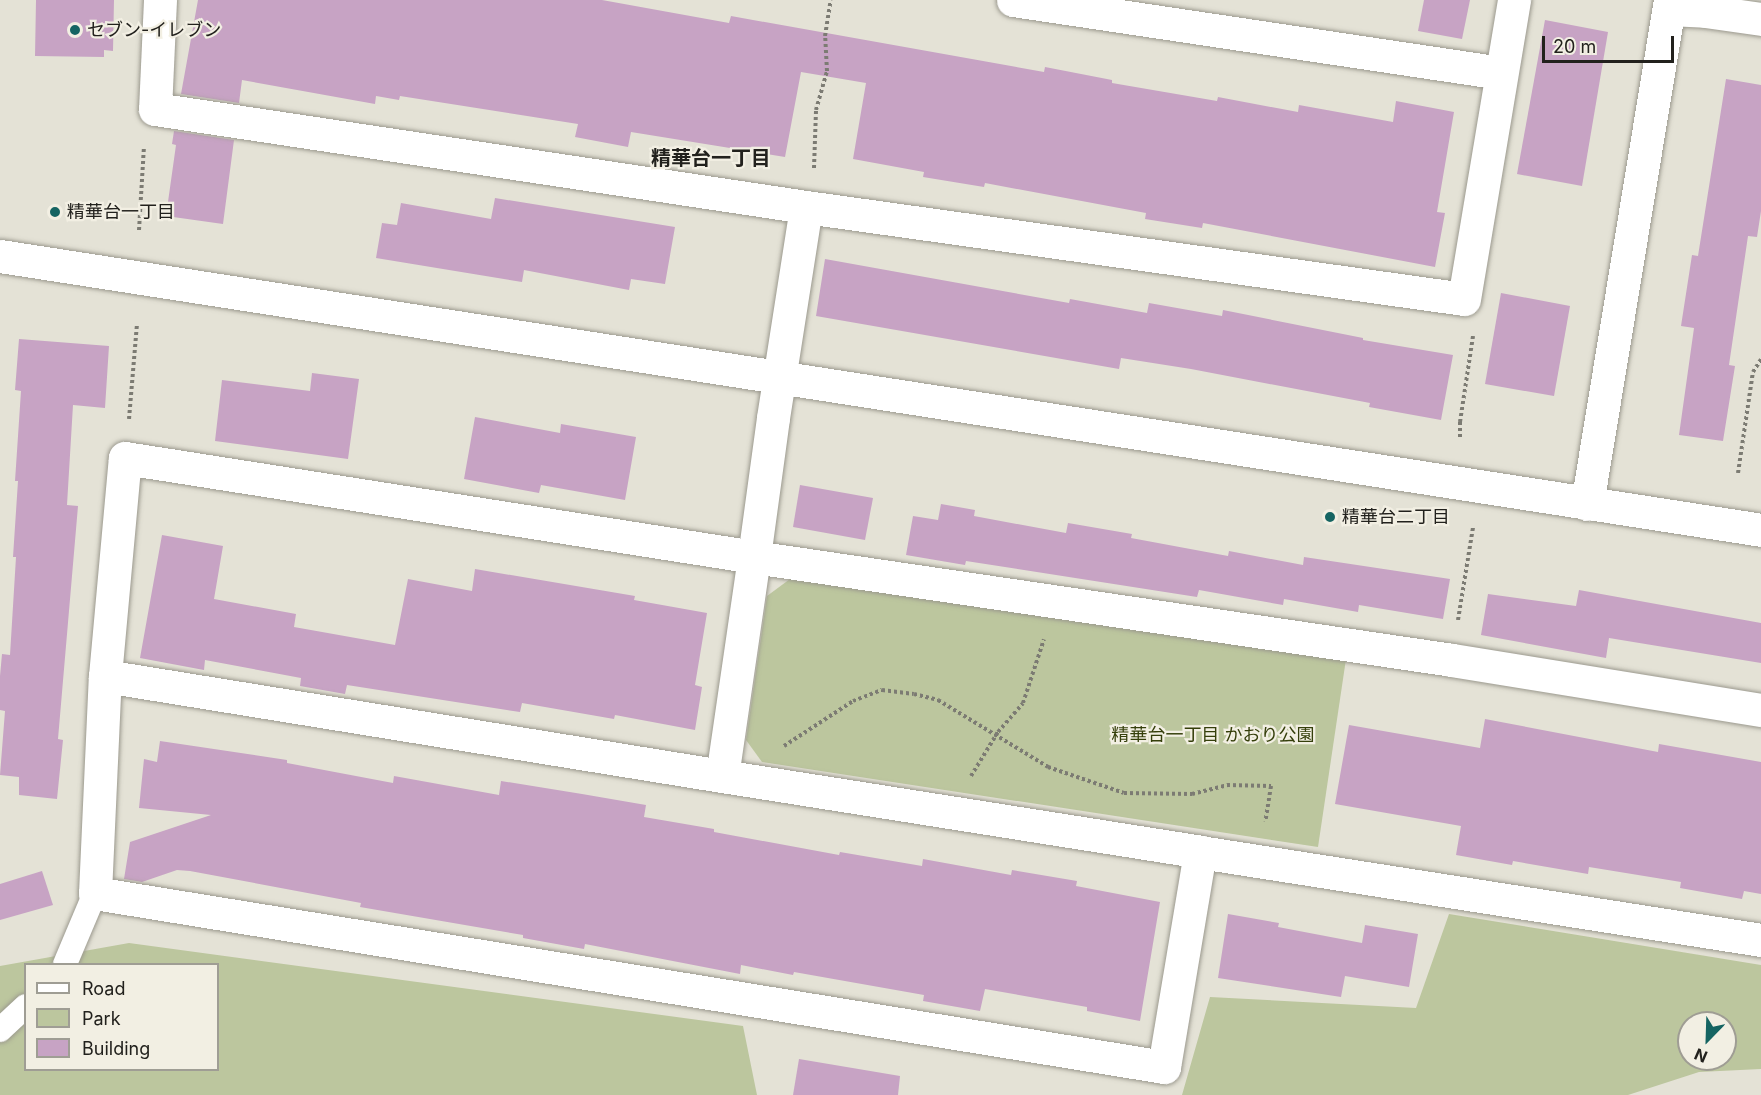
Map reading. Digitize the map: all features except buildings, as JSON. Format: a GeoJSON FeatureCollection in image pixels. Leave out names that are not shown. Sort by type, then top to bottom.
{"type":"FeatureCollection","features":[{"type":"Feature","properties":{"kind":"street"},"geometry":{"type":"LineString","coordinates":[[159,0],[155,109],[806,207],[1464,299],[1514,0]]}},
{"type":"Feature","properties":{"kind":"street"},"geometry":{"type":"LineString","coordinates":[[1013,0],[1501,73]]}},
{"type":"Feature","properties":{"kind":"street"},"geometry":{"type":"LineString","coordinates":[[1587,504],[1670,4],[1761,19]]}},
{"type":"Feature","properties":{"kind":"street"},"geometry":{"type":"LineString","coordinates":[[722,776],[779,377],[806,207]]}},
{"type":"Feature","properties":{"kind":"street"},"geometry":{"type":"LineString","coordinates":[[0,256],[1761,530]]}},
{"type":"Feature","properties":{"kind":"street"},"geometry":{"type":"LineString","coordinates":[[1200,852],[1164,1067],[95,893],[105,676],[125,458],[754,557],[1452,660],[1761,710]]}},
{"type":"Feature","properties":{"kind":"street"},"geometry":{"type":"LineString","coordinates":[[105,676],[1761,940]]}},
{"type":"Feature","properties":{"kind":"lane"},"geometry":{"type":"LineString","coordinates":[[65,963],[95,893]]}},
{"type":"Feature","properties":{"kind":"lane"},"geometry":{"type":"LineString","coordinates":[[0,1030],[24,1008]]}},
{"type":"Feature","properties":{"kind":"path"},"geometry":{"type":"LineString","coordinates":[[806,207],[816,159],[816,111],[827,71],[825,36],[831,0]]}},
{"type":"Feature","properties":{"kind":"path"},"geometry":{"type":"LineString","coordinates":[[139,230],[144,130],[155,109]]}},
{"type":"Feature","properties":{"kind":"path"},"geometry":{"type":"LineString","coordinates":[[1460,437],[1460,422],[1477,311],[1464,299]]}},
{"type":"Feature","properties":{"kind":"path"},"geometry":{"type":"LineString","coordinates":[[125,458],[138,324]]}},
{"type":"Feature","properties":{"kind":"path"},"geometry":{"type":"LineString","coordinates":[[1738,472],[1753,372],[1761,359]]}},
{"type":"Feature","properties":{"kind":"path"},"geometry":{"type":"LineString","coordinates":[[1452,660],[1473,527]]}},
{"type":"Feature","properties":{"kind":"path"},"geometry":{"type":"LineString","coordinates":[[954,813],[968,781],[995,737],[1023,703],[1045,638],[1021,621],[998,593]]}},
{"type":"Feature","properties":{"kind":"path"},"geometry":{"type":"LineString","coordinates":[[777,751],[853,701],[882,690],[938,700],[995,737],[1048,767],[1124,793],[1192,794],[1227,785],[1271,786],[1258,861]]}},
{"type":"Feature","properties":{"kind":"green space","name":"精華台一丁目 かおり公園"},"geometry":{"type":"Polygon","coordinates":[[[790,579],[1346,659],[1318,847],[762,762],[746,740],[767,596],[790,579]]]}},
{"type":"Feature","properties":{"kind":"green space"},"geometry":{"type":"Polygon","coordinates":[[[1449,914],[1761,965],[1761,1069],[1737,1070],[1737,1011],[1677,1011],[1677,1071],[1720,1071],[1699,1072],[1628,1095],[1182,1095],[1210,997],[1416,1008],[1449,914]]]}},
{"type":"Feature","properties":{"kind":"green space"},"geometry":{"type":"Polygon","coordinates":[[[129,943],[743,1026],[757,1095],[0,1095],[0,966],[129,943]]]}},
{"type":"Feature","properties":{"kind":"place","name":"セブン-イレブン"},"geometry":{"type":"Point","coordinates":[75,30]}},
{"type":"Feature","properties":{"kind":"place","name":"精華台一丁目"},"geometry":{"type":"Point","coordinates":[55,212]}},
{"type":"Feature","properties":{"kind":"place","name":"精華台二丁目"},"geometry":{"type":"Point","coordinates":[1330,517]}},
{"type":"Feature","properties":{"kind":"district","name":"精華台一丁目"},"geometry":{"type":"Point","coordinates":[711,158]}}]}
